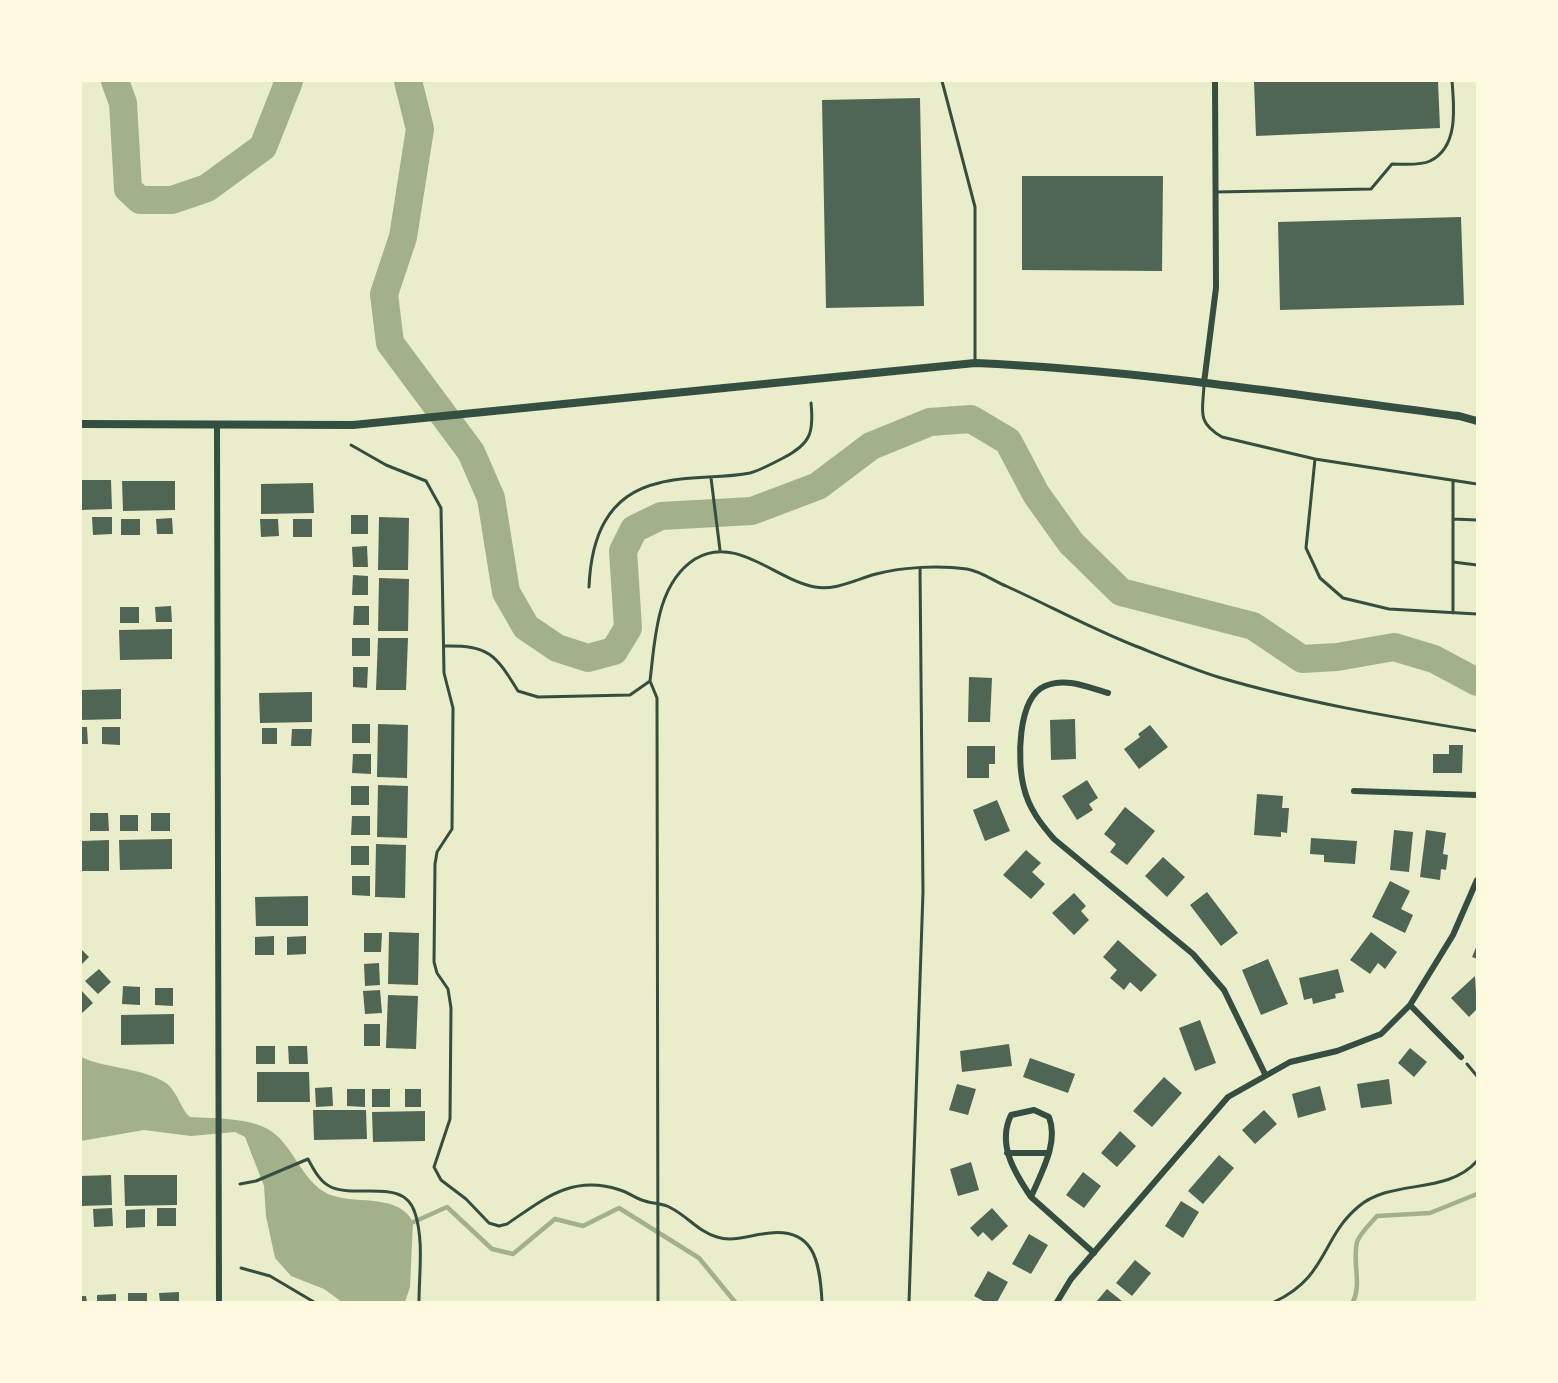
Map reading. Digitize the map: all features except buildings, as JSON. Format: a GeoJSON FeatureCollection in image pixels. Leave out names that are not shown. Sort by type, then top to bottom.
{"type":"FeatureCollection","features":[{"type":"Feature","properties":{"kind":"street"},"geometry":{"type":"LineString","coordinates":[[1204,383],[1216,288],[1215,81]]}},
{"type":"Feature","properties":{"kind":"street"},"geometry":{"type":"LineString","coordinates":[[81,424],[353,425],[975,363],[1060,367],[1204,383],[1459,416],[1477,421]]}},
{"type":"Feature","properties":{"kind":"street"},"geometry":{"type":"LineString","coordinates":[[217,426],[216,1104],[219,1302]]}},
{"type":"Feature","properties":{"kind":"street"},"geometry":{"type":"LineString","coordinates":[[1107,693],[1071,682],[1044,686],[1027,702],[1021,730],[1023,787],[1027,797],[1036,817],[1054,839],[1193,954],[1224,990],[1265,1074]]}},
{"type":"Feature","properties":{"kind":"street"},"geometry":{"type":"LineString","coordinates":[[1354,791],[1477,795]]}},
{"type":"Feature","properties":{"kind":"street"},"geometry":{"type":"LineString","coordinates":[[1057,1302],[1071,1279],[1228,1097],[1265,1074],[1290,1062],[1337,1051],[1381,1034],[1410,1005],[1453,935],[1477,880]]}},
{"type":"Feature","properties":{"kind":"street"},"geometry":{"type":"LineString","coordinates":[[1410,1005],[1461,1057]]}},
{"type":"Feature","properties":{"kind":"street"},"geometry":{"type":"LineString","coordinates":[[1031,1197],[1049,1153],[1053,1128],[1049,1118],[1034,1110],[1011,1115],[1005,1127],[1007,1153],[1016,1175],[1031,1197],[1094,1253]]}},
{"type":"Feature","properties":{"kind":"street"},"geometry":{"type":"LineString","coordinates":[[1007,1153],[1049,1153]]}},
{"type":"Feature","properties":{"kind":"lane"},"geometry":{"type":"LineString","coordinates":[[942,81],[975,207],[975,363]]}},
{"type":"Feature","properties":{"kind":"lane"},"geometry":{"type":"LineString","coordinates":[[1216,192],[1371,189],[1392,164],[1429,162],[1446,147],[1455,120],[1452,81]]}},
{"type":"Feature","properties":{"kind":"lane"},"geometry":{"type":"LineString","coordinates":[[1204,383],[1202,420],[1208,429],[1222,437],[1315,459],[1477,484]]}},
{"type":"Feature","properties":{"kind":"lane"},"geometry":{"type":"LineString","coordinates":[[1315,459],[1306,548],[1320,578],[1343,598],[1389,609],[1477,614]]}},
{"type":"Feature","properties":{"kind":"lane"},"geometry":{"type":"LineString","coordinates":[[1453,482],[1453,613]]}},
{"type":"Feature","properties":{"kind":"lane"},"geometry":{"type":"LineString","coordinates":[[1452,519],[1477,520]]}},
{"type":"Feature","properties":{"kind":"lane"},"geometry":{"type":"LineString","coordinates":[[1453,562],[1477,565]]}},
{"type":"Feature","properties":{"kind":"path"},"geometry":{"type":"LineString","coordinates":[[589,587],[590,556],[597,533],[612,511],[636,491],[659,483],[752,472],[793,453],[809,439],[813,426],[812,403]]}},
{"type":"Feature","properties":{"kind":"path"},"geometry":{"type":"LineString","coordinates":[[351,445],[386,465],[426,481],[441,508],[444,673],[453,708],[452,829],[437,852],[435,864],[434,962],[437,973],[448,989],[451,1008],[450,1119],[434,1167],[441,1180],[466,1198],[489,1224],[499,1226],[507,1224],[554,1191],[599,1185],[621,1190],[644,1201],[671,1208],[714,1237],[728,1240],[774,1232],[796,1235],[810,1248],[820,1268],[822,1302]]}},
{"type":"Feature","properties":{"kind":"path"},"geometry":{"type":"LineString","coordinates":[[711,477],[720,550]]}},
{"type":"Feature","properties":{"kind":"path"},"geometry":{"type":"LineString","coordinates":[[658,1302],[657,698],[650,681],[658,621],[668,592],[680,571],[697,558],[720,550],[742,554],[796,582],[819,588],[837,586],[878,573],[920,568],[968,569],[1129,643],[1218,677],[1349,708],[1477,731]]}},
{"type":"Feature","properties":{"kind":"path"},"geometry":{"type":"LineString","coordinates":[[909,1302],[923,892],[920,568]]}},
{"type":"Feature","properties":{"kind":"path"},"geometry":{"type":"LineString","coordinates":[[444,646],[468,645],[489,651],[500,662],[518,691],[538,697],[630,695],[650,681]]}},
{"type":"Feature","properties":{"kind":"path"},"geometry":{"type":"LineString","coordinates":[[1461,1057],[1477,1076]]}},
{"type":"Feature","properties":{"kind":"path"},"geometry":{"type":"LineString","coordinates":[[240,1184],[256,1181],[308,1159],[321,1181],[333,1188],[389,1191],[401,1195],[415,1211],[418,1228],[419,1302]]}},
{"type":"Feature","properties":{"kind":"path"},"geometry":{"type":"LineString","coordinates":[[1274,1302],[1302,1285],[1316,1271],[1358,1207],[1376,1196],[1435,1185],[1458,1176],[1477,1161]]}},
{"type":"Feature","properties":{"kind":"path"},"geometry":{"type":"LineString","coordinates":[[241,1268],[270,1276],[314,1302]]}},
{"type":"Feature","properties":{"kind":"shaded area"},"geometry":{"type":"Polygon","coordinates":[[[81,1057],[146,1074],[166,1083],[174,1091],[190,1117],[243,1121],[263,1126],[280,1138],[307,1176],[324,1192],[344,1198],[388,1204],[407,1213],[413,1222],[410,1287],[405,1302],[342,1302],[324,1289],[291,1276],[275,1258],[266,1216],[264,1186],[245,1137],[235,1132],[191,1136],[144,1130],[81,1141],[81,1057]]]}},
{"type":"Feature","properties":{"kind":"waterway"},"geometry":{"type":"LineString","coordinates":[[115,81],[123,103],[128,189],[140,200],[172,200],[207,188],[263,147],[289,81]]}},
{"type":"Feature","properties":{"kind":"waterway"},"geometry":{"type":"LineString","coordinates":[[408,81],[420,129],[403,237],[384,294],[390,343],[471,452],[491,498],[506,592],[526,627],[557,648],[588,658],[614,651],[628,628],[623,551],[634,529],[661,516],[752,511],[818,486],[871,446],[930,422],[971,419],[1008,441],[1036,494],[1071,543],[1121,592],[1253,626],[1302,659],[1337,657],[1394,647],[1434,659],[1477,682]]}},
{"type":"Feature","properties":{"kind":"waterway"},"geometry":{"type":"LineString","coordinates":[[1353,1302],[1357,1288],[1357,1242],[1377,1216],[1430,1213],[1477,1194]]}},
{"type":"Feature","properties":{"kind":"waterway"},"geometry":{"type":"LineString","coordinates":[[409,1224],[447,1207],[492,1249],[513,1254],[555,1219],[583,1226],[619,1208],[699,1258],[735,1302]]}}]}
